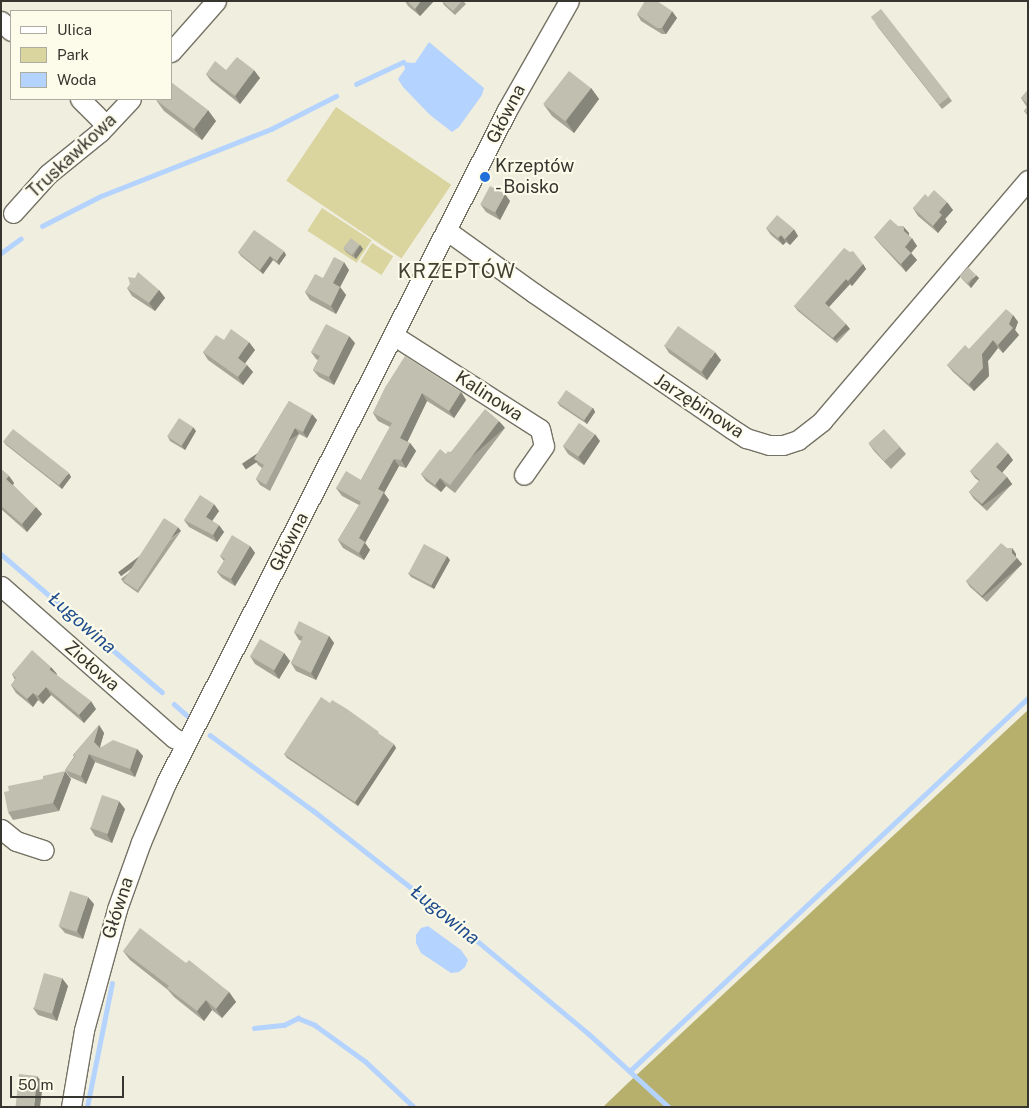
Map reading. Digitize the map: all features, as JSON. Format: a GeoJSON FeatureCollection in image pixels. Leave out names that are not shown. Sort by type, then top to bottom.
{"type":"FeatureCollection","features":[{"type":"Feature","properties":{"kind":"street"},"geometry":{"type":"LineString","coordinates":[[172,51],[216,1]]}},
{"type":"Feature","properties":{"kind":"street","name":"Główna"},"geometry":{"type":"LineString","coordinates":[[71,1107],[84,1030],[117,909],[144,834],[185,744],[520,85],[570,1]]}},
{"type":"Feature","properties":{"kind":"street"},"geometry":{"type":"LineString","coordinates":[[1,21],[10,30]]}},
{"type":"Feature","properties":{"kind":"street"},"geometry":{"type":"LineString","coordinates":[[81,100],[106,125]]}},
{"type":"Feature","properties":{"kind":"street","name":"Truskawkowa"},"geometry":{"type":"LineString","coordinates":[[13,213],[48,174],[106,125],[130,100]]}},
{"type":"Feature","properties":{"kind":"street","name":"Jarzębinowa"},"geometry":{"type":"LineString","coordinates":[[446,230],[732,430],[746,438],[769,445],[782,445],[798,440],[822,421],[1028,180]]}},
{"type":"Feature","properties":{"kind":"street","name":"Kalinowa"},"geometry":{"type":"LineString","coordinates":[[393,335],[540,429],[544,446],[524,475]]}},
{"type":"Feature","properties":{"kind":"street","name":"Ziołowa"},"geometry":{"type":"LineString","coordinates":[[1,586],[174,738],[185,744]]}},
{"type":"Feature","properties":{"kind":"street"},"geometry":{"type":"LineString","coordinates":[[1,829],[16,841],[44,850]]}},
{"type":"Feature","properties":{"kind":"green space"},"geometry":{"type":"Polygon","coordinates":[[[336,107],[451,185],[401,259],[286,181],[336,107]]]}},
{"type":"Feature","properties":{"kind":"green space"},"geometry":{"type":"Polygon","coordinates":[[[322,208],[371,240],[357,263],[307,231],[322,208]]]}},
{"type":"Feature","properties":{"kind":"green space"},"geometry":{"type":"Polygon","coordinates":[[[372,243],[393,256],[382,275],[360,262],[372,243]]]}},
{"type":"Feature","properties":{"kind":"shaded area"},"geometry":{"type":"Polygon","coordinates":[[[1028,710],[1028,1107],[603,1107],[628,1083],[1028,710]]]}},
{"type":"Feature","properties":{"kind":"water"},"geometry":{"type":"Polygon","coordinates":[[[429,42],[484,88],[482,95],[459,127],[452,132],[430,115],[403,87],[398,79],[405,69],[403,62],[415,63],[429,42]]]}},
{"type":"Feature","properties":{"kind":"water"},"geometry":{"type":"Polygon","coordinates":[[[428,926],[461,950],[468,960],[465,967],[459,972],[451,973],[421,953],[416,943],[416,935],[421,928],[428,926]]]}},
{"type":"Feature","properties":{"kind":"building"},"geometry":{"type":"Polygon","coordinates":[[[407,1],[421,1],[415,9],[407,1]]]}},
{"type":"Feature","properties":{"kind":"building"},"geometry":{"type":"Polygon","coordinates":[[[442,1],[462,1],[453,11],[442,1]]]}},
{"type":"Feature","properties":{"kind":"building"},"geometry":{"type":"Polygon","coordinates":[[[645,1],[657,1],[672,11],[662,28],[657,28],[637,14],[645,1]]]}},
{"type":"Feature","properties":{"kind":"building"},"geometry":{"type":"Polygon","coordinates":[[[881,9],[949,96],[939,104],[871,17],[881,9]]]}},
{"type":"Feature","properties":{"kind":"building"},"geometry":{"type":"Polygon","coordinates":[[[237,57],[254,70],[235,96],[206,74],[215,61],[226,70],[237,57]]]}},
{"type":"Feature","properties":{"kind":"building"},"geometry":{"type":"Polygon","coordinates":[[[569,71],[591,88],[565,121],[543,104],[569,71]]]}},
{"type":"Feature","properties":{"kind":"building"},"geometry":{"type":"Polygon","coordinates":[[[172,83],[208,110],[194,129],[156,100],[172,100],[172,83]]]}},
{"type":"Feature","properties":{"kind":"building"},"geometry":{"type":"Polygon","coordinates":[[[1028,90],[1028,104],[1021,98],[1028,90]]]}},
{"type":"Feature","properties":{"kind":"building"},"geometry":{"type":"Polygon","coordinates":[[[1028,106],[1028,114],[1024,111],[1028,106]]]}},
{"type":"Feature","properties":{"kind":"building"},"geometry":{"type":"Polygon","coordinates":[[[490,186],[505,194],[495,213],[480,205],[490,186]]]}},
{"type":"Feature","properties":{"kind":"building"},"geometry":{"type":"Polygon","coordinates":[[[934,190],[947,202],[939,212],[942,215],[933,226],[913,208],[925,194],[928,197],[934,190]]]}},
{"type":"Feature","properties":{"kind":"building"},"geometry":{"type":"Polygon","coordinates":[[[777,215],[794,229],[785,239],[781,235],[778,238],[766,228],[777,215]]]}},
{"type":"Feature","properties":{"kind":"building"},"geometry":{"type":"Polygon","coordinates":[[[890,219],[898,226],[903,226],[904,231],[912,238],[905,247],[911,253],[901,264],[874,237],[890,219]]]}},
{"type":"Feature","properties":{"kind":"building"},"geometry":{"type":"Polygon","coordinates":[[[254,230],[284,251],[277,261],[270,256],[260,270],[238,252],[254,230]]]}},
{"type":"Feature","properties":{"kind":"building"},"geometry":{"type":"Polygon","coordinates":[[[351,238],[360,245],[352,255],[343,248],[351,238]]]}},
{"type":"Feature","properties":{"kind":"building"},"geometry":{"type":"Polygon","coordinates":[[[844,248],[850,252],[853,251],[863,264],[848,281],[846,279],[825,303],[846,324],[833,338],[794,306],[844,248]]]}},
{"type":"Feature","properties":{"kind":"building"},"geometry":{"type":"Polygon","coordinates":[[[334,257],[344,262],[333,283],[340,287],[331,306],[305,292],[315,274],[323,278],[334,257]]]}},
{"type":"Feature","properties":{"kind":"building"},"geometry":{"type":"Polygon","coordinates":[[[968,267],[976,275],[967,283],[960,275],[968,267]]]}},
{"type":"Feature","properties":{"kind":"building"},"geometry":{"type":"Polygon","coordinates":[[[138,272],[159,290],[149,303],[127,288],[130,284],[128,277],[135,278],[138,272]]]}},
{"type":"Feature","properties":{"kind":"building"},"geometry":{"type":"Polygon","coordinates":[[[1006,309],[1013,315],[1009,324],[1013,328],[998,345],[993,340],[982,354],[983,368],[969,384],[947,365],[965,345],[969,349],[1006,309]]]}},
{"type":"Feature","properties":{"kind":"building"},"geometry":{"type":"Polygon","coordinates":[[[326,324],[349,336],[329,377],[313,370],[320,356],[311,352],[326,324]]]}},
{"type":"Feature","properties":{"kind":"building"},"geometry":{"type":"Polygon","coordinates":[[[678,326],[715,352],[701,371],[664,346],[678,326]]]}},
{"type":"Feature","properties":{"kind":"building"},"geometry":{"type":"Polygon","coordinates":[[[231,329],[249,342],[238,358],[247,365],[238,377],[203,352],[216,335],[224,340],[231,329]]]}},
{"type":"Feature","properties":{"kind":"building"},"geometry":{"type":"Polygon","coordinates":[[[405,356],[461,392],[449,411],[422,393],[400,438],[410,443],[401,460],[394,459],[378,489],[384,492],[359,538],[365,542],[359,553],[338,540],[361,502],[336,488],[346,471],[361,480],[392,423],[373,413],[386,386],[405,356]]]}},
{"type":"Feature","properties":{"kind":"building"},"geometry":{"type":"Polygon","coordinates":[[[566,390],[593,408],[584,420],[558,402],[566,390]]]}},
{"type":"Feature","properties":{"kind":"building"},"geometry":{"type":"Polygon","coordinates":[[[289,401],[312,414],[303,432],[295,428],[266,485],[256,479],[264,465],[254,459],[289,401]]]}},
{"type":"Feature","properties":{"kind":"building"},"geometry":{"type":"Polygon","coordinates":[[[485,409],[499,421],[450,485],[440,478],[435,485],[421,474],[440,449],[446,454],[448,451],[450,453],[485,409]]]}},
{"type":"Feature","properties":{"kind":"building"},"geometry":{"type":"Polygon","coordinates":[[[179,418],[193,427],[181,446],[167,436],[179,418]]]}},
{"type":"Feature","properties":{"kind":"building"},"geometry":{"type":"Polygon","coordinates":[[[579,423],[595,434],[579,457],[563,446],[579,423]]]}},
{"type":"Feature","properties":{"kind":"building"},"geometry":{"type":"Polygon","coordinates":[[[13,429],[69,473],[59,485],[3,442],[13,429]]]}},
{"type":"Feature","properties":{"kind":"building"},"geometry":{"type":"Polygon","coordinates":[[[884,429],[900,447],[884,461],[868,443],[884,429]]]}},
{"type":"Feature","properties":{"kind":"building"},"geometry":{"type":"Polygon","coordinates":[[[997,442],[1008,453],[996,467],[1007,477],[982,504],[969,492],[980,480],[970,471],[997,442]]]}},
{"type":"Feature","properties":{"kind":"building"},"geometry":{"type":"Polygon","coordinates":[[[1,469],[9,476],[6,479],[36,507],[22,524],[1,506],[1,469]]]}},
{"type":"Feature","properties":{"kind":"building"},"geometry":{"type":"Polygon","coordinates":[[[200,495],[214,504],[206,517],[219,525],[213,535],[184,520],[200,495]]]}},
{"type":"Feature","properties":{"kind":"building"},"geometry":{"type":"Polygon","coordinates":[[[164,518],[178,527],[137,590],[123,581],[164,518]]]}},
{"type":"Feature","properties":{"kind":"building"},"geometry":{"type":"Polygon","coordinates":[[[232,535],[250,546],[231,579],[217,572],[225,559],[220,556],[232,535]]]}},
{"type":"Feature","properties":{"kind":"building"},"geometry":{"type":"Polygon","coordinates":[[[1001,543],[1007,548],[1012,548],[1012,553],[1017,558],[982,596],[966,581],[1001,543]]]}},
{"type":"Feature","properties":{"kind":"building"},"geometry":{"type":"Polygon","coordinates":[[[424,544],[447,556],[431,585],[409,573],[424,544]]]}},
{"type":"Feature","properties":{"kind":"building"},"geometry":{"type":"Polygon","coordinates":[[[299,621],[329,636],[311,673],[291,663],[303,637],[294,632],[299,621]]]}},
{"type":"Feature","properties":{"kind":"building"},"geometry":{"type":"Polygon","coordinates":[[[260,639],[284,653],[274,670],[250,656],[260,639]]]}},
{"type":"Feature","properties":{"kind":"building"},"geometry":{"type":"Polygon","coordinates":[[[32,650],[51,667],[49,669],[91,701],[79,715],[46,687],[38,696],[33,693],[27,699],[11,685],[16,678],[12,674],[32,650]]]}},
{"type":"Feature","properties":{"kind":"building"},"geometry":{"type":"Polygon","coordinates":[[[321,697],[330,703],[332,700],[347,709],[394,744],[355,802],[284,754],[321,697]]]}},
{"type":"Feature","properties":{"kind":"building"},"geometry":{"type":"Polygon","coordinates":[[[99,725],[94,742],[100,748],[113,740],[137,749],[130,769],[89,754],[81,776],[65,770],[75,757],[73,755],[99,725]]]}},
{"type":"Feature","properties":{"kind":"building"},"geometry":{"type":"Polygon","coordinates":[[[65,771],[53,803],[8,812],[4,792],[9,791],[8,786],[43,779],[43,776],[65,771]]]}},
{"type":"Feature","properties":{"kind":"building"},"geometry":{"type":"Polygon","coordinates":[[[102,795],[119,801],[108,834],[91,828],[102,795]]]}},
{"type":"Feature","properties":{"kind":"building"},"geometry":{"type":"Polygon","coordinates":[[[70,891],[88,897],[77,932],[59,926],[70,891]]]}},
{"type":"Feature","properties":{"kind":"building"},"geometry":{"type":"Polygon","coordinates":[[[140,928],[186,963],[189,960],[229,992],[216,1009],[206,1000],[197,1011],[167,988],[169,986],[123,951],[140,928]]]}},
{"type":"Feature","properties":{"kind":"building"},"geometry":{"type":"Polygon","coordinates":[[[44,973],[62,978],[52,1014],[34,1009],[44,973]]]}},
{"type":"Feature","properties":{"kind":"building"},"geometry":{"type":"Polygon","coordinates":[[[19,1074],[37,1076],[34,1107],[16,1107],[19,1074]]]}},
{"type":"Feature","properties":{"kind":"waterway"},"geometry":{"type":"LineString","coordinates":[[356,84],[403,62]]}},
{"type":"Feature","properties":{"kind":"waterway"},"geometry":{"type":"LineString","coordinates":[[42,226],[101,196],[271,129],[336,96]]}},
{"type":"Feature","properties":{"kind":"waterway"},"geometry":{"type":"LineString","coordinates":[[1,253],[20,239]]}},
{"type":"Feature","properties":{"kind":"waterway","name":"Ługowina"},"geometry":{"type":"LineString","coordinates":[[1,554],[162,692]]}},
{"type":"Feature","properties":{"kind":"waterway"},"geometry":{"type":"LineString","coordinates":[[631,1070],[1028,698]]}},
{"type":"Feature","properties":{"kind":"waterway","name":"Ługowina"},"geometry":{"type":"LineString","coordinates":[[174,704],[188,716]]}},
{"type":"Feature","properties":{"kind":"waterway","name":"Ługowina"},"geometry":{"type":"LineString","coordinates":[[210,735],[314,811],[457,924],[589,1034],[669,1107]]}},
{"type":"Feature","properties":{"kind":"waterway"},"geometry":{"type":"LineString","coordinates":[[87,1107],[112,983]]}},
{"type":"Feature","properties":{"kind":"waterway"},"geometry":{"type":"LineString","coordinates":[[254,1028],[284,1025],[298,1018],[315,1025],[365,1061],[414,1107]]}},
{"type":"Feature","properties":{"kind":"place","name":"Krzeptów - Boisko"},"geometry":{"type":"Point","coordinates":[485,177]}},
{"type":"Feature","properties":{"kind":"district","name":"KRZEPTÓW"},"geometry":{"type":"Point","coordinates":[457,271]}}]}
